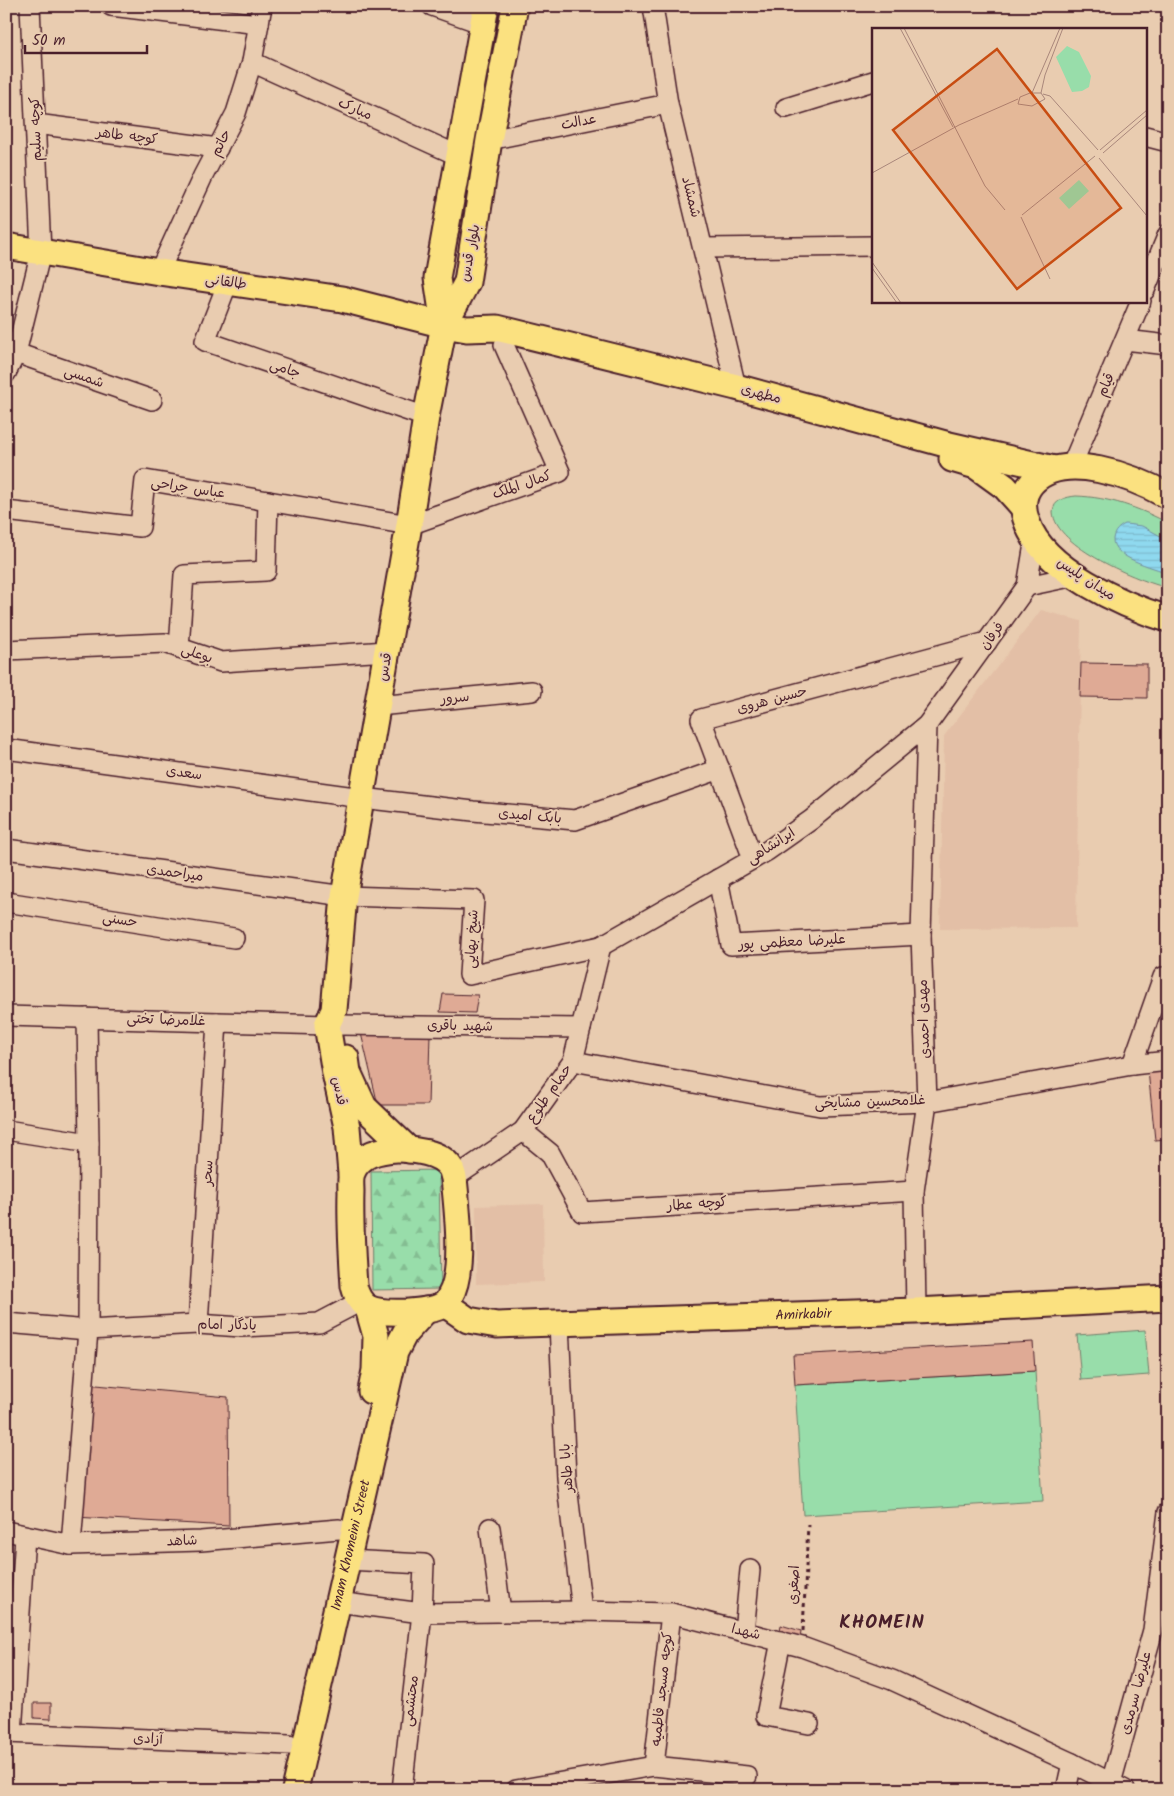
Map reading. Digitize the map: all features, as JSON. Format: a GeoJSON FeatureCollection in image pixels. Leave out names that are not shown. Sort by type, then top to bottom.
{"type":"FeatureCollection","features":[{"type":"Feature","properties":{"kind":"main road","name":"بلوار قدس"},"geometry":{"type":"LineString","coordinates":[[456,327],[466,282],[489,140],[515,6]]}},
{"type":"Feature","properties":{"kind":"main road","name":"بلوار قدس"},"geometry":{"type":"LineString","coordinates":[[456,327],[437,278],[485,15]]}},
{"type":"Feature","properties":{"kind":"main road","name":"طالقانی"},"geometry":{"type":"LineString","coordinates":[[6,246],[159,272],[342,299],[456,327]]}},
{"type":"Feature","properties":{"kind":"main road","name":"مطهری"},"geometry":{"type":"LineString","coordinates":[[456,327],[490,342],[737,395],[949,445],[1062,468]]}},
{"type":"Feature","properties":{"kind":"main road","name":"مطهری"},"geometry":{"type":"LineString","coordinates":[[456,327],[497,328],[737,395],[976,466],[1005,487],[1023,507]]}},
{"type":"Feature","properties":{"kind":"main road","name":"قدس"},"geometry":{"type":"LineString","coordinates":[[351,1174],[346,1127],[335,1073],[333,1020],[344,896],[410,525],[426,417],[456,327]]}},
{"type":"Feature","properties":{"kind":"main road"},"geometry":{"type":"LineString","coordinates":[[1023,507],[1026,489],[1039,476],[1062,468],[1088,468],[1119,475],[1168,496]]}},
{"type":"Feature","properties":{"kind":"main road","name":"میدان پلیس"},"geometry":{"type":"LineString","coordinates":[[1023,507],[1027,524],[1035,538],[1047,553],[1075,576],[1112,598],[1168,619]]}},
{"type":"Feature","properties":{"kind":"main road","name":"قدس"},"geometry":{"type":"LineString","coordinates":[[333,1020],[348,1072],[364,1107],[409,1150]]}},
{"type":"Feature","properties":{"kind":"main road"},"geometry":{"type":"LineString","coordinates":[[384,1150],[409,1150],[422,1152],[441,1159],[450,1166],[454,1178],[459,1263],[456,1284],[451,1295],[435,1307],[385,1312],[364,1304],[356,1294],[354,1286],[350,1210],[351,1174],[360,1160],[371,1153],[384,1150]]}},
{"type":"Feature","properties":{"kind":"main road","name":"Amirkabir"},"geometry":{"type":"LineString","coordinates":[[435,1307],[468,1320],[498,1325],[916,1311],[1168,1298]]}},
{"type":"Feature","properties":{"kind":"main road","name":"Imam Khomeini Street"},"geometry":{"type":"LineString","coordinates":[[280,1790],[289,1744],[334,1559],[339,1530],[356,1466],[375,1370],[376,1336],[364,1304]]}},
{"type":"Feature","properties":{"kind":"main road","name":"Imam Khomeini Street"},"geometry":{"type":"LineString","coordinates":[[295,1790],[395,1352],[405,1333],[435,1307]]}},
{"type":"Feature","properties":{"kind":"street","name":"کوچه سلیم"},"geometry":{"type":"LineString","coordinates":[[6,373],[16,353],[41,252],[30,6]]}},
{"type":"Feature","properties":{"kind":"street"},"geometry":{"type":"LineString","coordinates":[[111,6],[260,15]]}},
{"type":"Feature","properties":{"kind":"street"},"geometry":{"type":"LineString","coordinates":[[432,6],[485,15]]}},
{"type":"Feature","properties":{"kind":"street","name":"شمشاد"},"geometry":{"type":"LineString","coordinates":[[653,6],[668,104],[704,248],[737,395]]}},
{"type":"Feature","properties":{"kind":"street","name":"حاتم"},"geometry":{"type":"LineString","coordinates":[[159,272],[203,176],[236,113],[252,62],[260,15]]}},
{"type":"Feature","properties":{"kind":"street","name":"مبارک"},"geometry":{"type":"LineString","coordinates":[[252,62],[459,156]]}},
{"type":"Feature","properties":{"kind":"street"},"geometry":{"type":"LineString","coordinates":[[786,108],[872,82]]}},
{"type":"Feature","properties":{"kind":"street","name":"عدالت"},"geometry":{"type":"LineString","coordinates":[[489,140],[668,104]]}},
{"type":"Feature","properties":{"kind":"street","name":"کوچه طاهر"},"geometry":{"type":"LineString","coordinates":[[36,124],[218,148]]}},
{"type":"Feature","properties":{"kind":"street"},"geometry":{"type":"LineString","coordinates":[[1146,136],[1168,142]]}},
{"type":"Feature","properties":{"kind":"street"},"geometry":{"type":"LineString","coordinates":[[1146,288],[1168,234]]}},
{"type":"Feature","properties":{"kind":"street"},"geometry":{"type":"LineString","coordinates":[[704,248],[872,246]]}},
{"type":"Feature","properties":{"kind":"street","name":"جامی"},"geometry":{"type":"LineString","coordinates":[[228,282],[204,342],[426,417]]}},
{"type":"Feature","properties":{"kind":"street","name":"قیام"},"geometry":{"type":"LineString","coordinates":[[1062,468],[1125,340],[1141,302]]}},
{"type":"Feature","properties":{"kind":"street"},"geometry":{"type":"LineString","coordinates":[[1125,340],[1168,345]]}},
{"type":"Feature","properties":{"kind":"street","name":"کمال الملک"},"geometry":{"type":"LineString","coordinates":[[410,525],[560,472],[504,345]]}},
{"type":"Feature","properties":{"kind":"street","name":"شمسی"},"geometry":{"type":"LineString","coordinates":[[16,353],[152,400]]}},
{"type":"Feature","properties":{"kind":"street","name":"عباس جراحی"},"geometry":{"type":"LineString","coordinates":[[6,511],[140,527],[145,480],[410,525]]}},
{"type":"Feature","properties":{"kind":"street"},"geometry":{"type":"LineString","coordinates":[[179,648],[184,575],[266,571],[268,500]]}},
{"type":"Feature","properties":{"kind":"street","name":"فرفان"},"geometry":{"type":"LineString","coordinates":[[927,725],[1027,586],[1035,538]]}},
{"type":"Feature","properties":{"kind":"street"},"geometry":{"type":"LineString","coordinates":[[1027,586],[1075,576]]}},
{"type":"Feature","properties":{"kind":"street","name":"حسین هروی"},"geometry":{"type":"LineString","coordinates":[[753,859],[701,719],[987,642]]}},
{"type":"Feature","properties":{"kind":"street","name":"بوعلی"},"geometry":{"type":"LineString","coordinates":[[6,650],[165,643],[221,662],[387,652]]}},
{"type":"Feature","properties":{"kind":"street","name":"سرور"},"geometry":{"type":"LineString","coordinates":[[378,706],[532,691]]}},
{"type":"Feature","properties":{"kind":"street","name":"ایرانشاهی"},"geometry":{"type":"LineString","coordinates":[[601,946],[753,859],[811,820],[927,725]]}},
{"type":"Feature","properties":{"kind":"street","name":"مهدی احمدی"},"geometry":{"type":"LineString","coordinates":[[916,1311],[914,1191],[927,1102],[921,935],[927,725]]}},
{"type":"Feature","properties":{"kind":"street","name":"سعدی"},"geometry":{"type":"LineString","coordinates":[[6,749],[362,798]]}},
{"type":"Feature","properties":{"kind":"street","name":"بابک امیدی"},"geometry":{"type":"LineString","coordinates":[[362,798],[473,811],[575,820],[720,769]]}},
{"type":"Feature","properties":{"kind":"street","name":"میراحمدی"},"geometry":{"type":"LineString","coordinates":[[6,849],[344,896]]}},
{"type":"Feature","properties":{"kind":"street","name":"علیرضا معظمی پور"},"geometry":{"type":"LineString","coordinates":[[718,879],[731,945],[921,935]]}},
{"type":"Feature","properties":{"kind":"street","name":"شیخ بهایی"},"geometry":{"type":"LineString","coordinates":[[344,896],[474,900],[468,975],[601,946]]}},
{"type":"Feature","properties":{"kind":"street","name":"حسنی"},"geometry":{"type":"LineString","coordinates":[[6,902],[234,938]]}},
{"type":"Feature","properties":{"kind":"street","name":"حمام طلوع"},"geometry":{"type":"LineString","coordinates":[[454,1178],[523,1131],[573,1061],[601,946]]}},
{"type":"Feature","properties":{"kind":"street"},"geometry":{"type":"LineString","coordinates":[[1132,1064],[1163,977]]}},
{"type":"Feature","properties":{"kind":"street","name":"غلامرضا تختی"},"geometry":{"type":"LineString","coordinates":[[6,1016],[217,1022],[333,1020]]}},
{"type":"Feature","properties":{"kind":"street"},"geometry":{"type":"LineString","coordinates":[[71,1545],[88,1330],[89,1143],[87,1018]]}},
{"type":"Feature","properties":{"kind":"street","name":"شهید باقری"},"geometry":{"type":"LineString","coordinates":[[333,1020],[581,1028]]}},
{"type":"Feature","properties":{"kind":"street","name":"سحر"},"geometry":{"type":"LineString","coordinates":[[198,1324],[217,1022]]}},
{"type":"Feature","properties":{"kind":"street","name":"غلامحسین مشایخی"},"geometry":{"type":"LineString","coordinates":[[573,1061],[820,1106],[927,1102],[1132,1064],[1168,1061]]}},
{"type":"Feature","properties":{"kind":"street"},"geometry":{"type":"LineString","coordinates":[[6,1130],[89,1143]]}},
{"type":"Feature","properties":{"kind":"street","name":"کوچه عطار"},"geometry":{"type":"LineString","coordinates":[[523,1131],[550,1153],[582,1212],[914,1191]]}},
{"type":"Feature","properties":{"kind":"street","name":"یادگار امام"},"geometry":{"type":"LineString","coordinates":[[6,1323],[88,1330],[198,1324],[240,1327],[319,1323],[364,1304]]}},
{"type":"Feature","properties":{"kind":"street","name":"بابا طاهر"},"geometry":{"type":"LineString","coordinates":[[559,1324],[566,1477],[582,1611]]}},
{"type":"Feature","properties":{"kind":"street","name":"علیرضا سرمدی"},"geometry":{"type":"LineString","coordinates":[[1118,1786],[1153,1630],[1165,1556],[1168,1512]]}},
{"type":"Feature","properties":{"kind":"street"},"geometry":{"type":"LineString","coordinates":[[490,1528],[500,1612]]}},
{"type":"Feature","properties":{"kind":"street","name":"شاهد"},"geometry":{"type":"LineString","coordinates":[[6,1531],[71,1545],[201,1541],[339,1530]]}},
{"type":"Feature","properties":{"kind":"street"},"geometry":{"type":"LineString","coordinates":[[9,1733],[25,1536]]}},
{"type":"Feature","properties":{"kind":"street","name":"محتشمی"},"geometry":{"type":"LineString","coordinates":[[347,1560],[424,1564],[422,1613],[402,1790]]}},
{"type":"Feature","properties":{"kind":"street"},"geometry":{"type":"LineString","coordinates":[[744,1632],[750,1570]]}},
{"type":"Feature","properties":{"kind":"street","name":"شهدا"},"geometry":{"type":"LineString","coordinates":[[337,1602],[422,1613],[582,1611],[671,1613],[802,1647],[892,1680],[1118,1786]]}},
{"type":"Feature","properties":{"kind":"street","name":"کوچه مسجد فاطمیه"},"geometry":{"type":"LineString","coordinates":[[654,1766],[671,1613]]}},
{"type":"Feature","properties":{"kind":"street"},"geometry":{"type":"LineString","coordinates":[[781,1641],[766,1716],[809,1724]]}},
{"type":"Feature","properties":{"kind":"street","name":"آزادی"},"geometry":{"type":"LineString","coordinates":[[9,1733],[289,1744]]}},
{"type":"Feature","properties":{"kind":"street"},"geometry":{"type":"LineString","coordinates":[[1066,1790],[1072,1763]]}},
{"type":"Feature","properties":{"kind":"street"},"geometry":{"type":"LineString","coordinates":[[519,1789],[654,1766],[747,1776]]}},
{"type":"Feature","properties":{"kind":"path","name":"اصغری"},"geometry":{"type":"LineString","coordinates":[[802,1647],[808,1524]]}},
{"type":"Feature","properties":{"kind":"shaded area"},"geometry":{"type":"Polygon","coordinates":[[[1041,610],[1081,621],[1076,928],[940,929],[944,736],[1041,610]]]}},
{"type":"Feature","properties":{"kind":"shaded area"},"geometry":{"type":"Polygon","coordinates":[[[543,1204],[544,1282],[476,1284],[476,1206],[543,1204]]]}},
{"type":"Feature","properties":{"kind":"green space"},"geometry":{"type":"Polygon","coordinates":[[[1076,496],[1124,504],[1168,523],[1168,588],[1119,570],[1083,550],[1068,538],[1057,525],[1053,512],[1058,502],[1068,497],[1076,496]]]}},
{"type":"Feature","properties":{"kind":"green space"},"geometry":{"type":"Polygon","coordinates":[[[439,1170],[441,1289],[372,1290],[371,1171],[439,1170]]]}},
{"type":"Feature","properties":{"kind":"green space"},"geometry":{"type":"Polygon","coordinates":[[[1145,1330],[1149,1375],[1081,1380],[1077,1335],[1145,1330]]]}},
{"type":"Feature","properties":{"kind":"green space"},"geometry":{"type":"Polygon","coordinates":[[[1035,1371],[1043,1501],[803,1515],[795,1385],[1035,1371]]]}},
{"type":"Feature","properties":{"kind":"water"},"geometry":{"type":"Polygon","coordinates":[[[1125,524],[1142,526],[1168,540],[1168,573],[1126,557],[1114,546],[1114,534],[1125,524]]]}},
{"type":"Feature","properties":{"kind":"building"},"geometry":{"type":"Polygon","coordinates":[[[1081,663],[1147,664],[1147,698],[1080,697],[1081,663]]]}},
{"type":"Feature","properties":{"kind":"building"},"geometry":{"type":"Polygon","coordinates":[[[443,994],[478,995],[475,1013],[440,1012],[443,994]]]}},
{"type":"Feature","properties":{"kind":"building"},"geometry":{"type":"Polygon","coordinates":[[[360,1029],[430,1034],[428,1105],[378,1105],[360,1029]]]}},
{"type":"Feature","properties":{"kind":"building"},"geometry":{"type":"Polygon","coordinates":[[[1168,1068],[1168,1139],[1155,1140],[1148,1070],[1168,1068]]]}},
{"type":"Feature","properties":{"kind":"building"},"geometry":{"type":"Polygon","coordinates":[[[1033,1342],[1035,1371],[795,1385],[793,1355],[1033,1342]]]}},
{"type":"Feature","properties":{"kind":"building"},"geometry":{"type":"Polygon","coordinates":[[[85,1384],[228,1397],[229,1526],[75,1517],[85,1384]]]}},
{"type":"Feature","properties":{"kind":"building"},"geometry":{"type":"Polygon","coordinates":[[[781,1625],[801,1631],[800,1637],[780,1632],[781,1625]]]}},
{"type":"Feature","properties":{"kind":"building"},"geometry":{"type":"Polygon","coordinates":[[[34,1703],[51,1703],[51,1719],[34,1718],[34,1703]]]}},
{"type":"Feature","properties":{"kind":"district","name":"KHOMEIN"},"geometry":{"type":"Point","coordinates":[882,1623]}}]}
